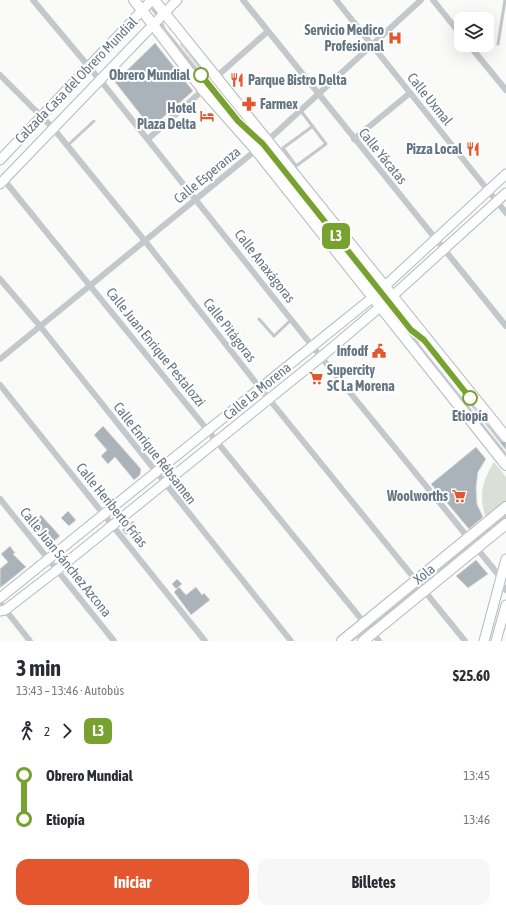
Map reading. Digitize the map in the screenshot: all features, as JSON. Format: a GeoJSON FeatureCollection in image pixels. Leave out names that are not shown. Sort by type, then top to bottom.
{"type":"FeatureCollection","features":[{"type":"Feature","properties":{"kind":"main road"},"geometry":{"type":"LineString","coordinates":[[134,0],[148,3],[160,19],[204,90],[262,146],[378,292],[506,437]]}},
{"type":"Feature","properties":{"kind":"main road"},"geometry":{"type":"LineString","coordinates":[[148,3],[160,19],[216,77],[262,146],[386,301],[506,465]]}},
{"type":"Feature","properties":{"kind":"main road","name":"Xola"},"geometry":{"type":"LineString","coordinates":[[363,641],[371,631],[421,585],[472,543],[506,507]]}},
{"type":"Feature","properties":{"kind":"main road","name":"Xola"},"geometry":{"type":"LineString","coordinates":[[472,543],[506,524]]}},
{"type":"Feature","properties":{"kind":"main road","name":"Xola"},"geometry":{"type":"LineString","coordinates":[[342,641],[371,631]]}},
{"type":"Feature","properties":{"kind":"street","name":"Calle Anaxágoras"},"geometry":{"type":"LineString","coordinates":[[33,0],[90,67],[321,357],[472,543],[506,590]]}},
{"type":"Feature","properties":{"kind":"street","name":"Calzada Casa del Obrero Mundial"},"geometry":{"type":"LineString","coordinates":[[2,182],[178,0]]}},
{"type":"Feature","properties":{"kind":"street","name":"Calle Yácatas"},"geometry":{"type":"LineString","coordinates":[[243,0],[354,140],[506,326]]}},
{"type":"Feature","properties":{"kind":"street","name":"Calle Uxmal"},"geometry":{"type":"LineString","coordinates":[[336,0],[371,46],[506,213]]}},
{"type":"Feature","properties":{"kind":"street","name":"Calle Esperanza"},"geometry":{"type":"LineString","coordinates":[[0,359],[262,146],[421,0]]}},
{"type":"Feature","properties":{"kind":"street"},"geometry":{"type":"LineString","coordinates":[[433,0],[454,26]]}},
{"type":"Feature","properties":{"kind":"street","name":"Calzada Casa del Obrero Mundial"},"geometry":{"type":"LineString","coordinates":[[0,160],[90,67],[148,3]]}},
{"type":"Feature","properties":{"kind":"street"},"geometry":{"type":"LineString","coordinates":[[216,77],[267,32]]}},
{"type":"Feature","properties":{"kind":"street"},"geometry":{"type":"LineString","coordinates":[[475,52],[506,90]]}},
{"type":"Feature","properties":{"kind":"street","name":"Calle Pitágoras"},"geometry":{"type":"LineString","coordinates":[[0,75],[53,128],[145,240],[260,388],[465,641]]}},
{"type":"Feature","properties":{"kind":"street"},"geometry":{"type":"LineString","coordinates":[[501,84],[506,79]]}},
{"type":"Feature","properties":{"kind":"street"},"geometry":{"type":"LineString","coordinates":[[148,139],[204,90]]}},
{"type":"Feature","properties":{"kind":"street"},"geometry":{"type":"LineString","coordinates":[[354,140],[410,93]]}},
{"type":"Feature","properties":{"kind":"street","name":"Calle La Morena"},"geometry":{"type":"LineString","coordinates":[[0,598],[156,474],[378,292],[506,174]]}},
{"type":"Feature","properties":{"kind":"street","name":"Calle Juan Enrique Pestalozzi"},"geometry":{"type":"LineString","coordinates":[[2,182],[91,284],[216,442],[371,631]]}},
{"type":"Feature","properties":{"kind":"street","name":"Calle La Morena"},"geometry":{"type":"LineString","coordinates":[[2,608],[57,570],[321,357],[444,250],[506,193]]}},
{"type":"Feature","properties":{"kind":"street","name":"Calle Enrique Rébsamen"},"geometry":{"type":"LineString","coordinates":[[0,279],[40,326],[156,474],[291,641]]}},
{"type":"Feature","properties":{"kind":"street","name":"Calle Heriberto Frías"},"geometry":{"type":"LineString","coordinates":[[0,385],[205,641]]}},
{"type":"Feature","properties":{"kind":"street","name":"Calle Juan Sánchez Azcona"},"geometry":{"type":"LineString","coordinates":[[0,499],[114,641]]}},
{"type":"Feature","properties":{"kind":"street"},"geometry":{"type":"LineString","coordinates":[[484,641],[506,559]]}},
{"type":"Feature","properties":{"kind":"street"},"geometry":{"type":"LineString","coordinates":[[496,641],[506,605]]}},
{"type":"Feature","properties":{"kind":"street"},"geometry":{"type":"LineString","coordinates":[[2,608],[30,641]]}},
{"type":"Feature","properties":{"kind":"lane"},"geometry":{"type":"LineString","coordinates":[[498,44],[505,0]]}},
{"type":"Feature","properties":{"kind":"lane"},"geometry":{"type":"LineString","coordinates":[[160,19],[164,29],[238,121],[262,146]]}},
{"type":"Feature","properties":{"kind":"lane"},"geometry":{"type":"LineString","coordinates":[[160,19],[170,24],[244,116],[262,146]]}},
{"type":"Feature","properties":{"kind":"lane"},"geometry":{"type":"LineString","coordinates":[[301,110],[313,126],[326,144],[296,166],[283,148],[313,126]]}},
{"type":"Feature","properties":{"kind":"lane"},"geometry":{"type":"LineString","coordinates":[[67,146],[94,121]]}},
{"type":"Feature","properties":{"kind":"lane"},"geometry":{"type":"LineString","coordinates":[[386,301],[411,330],[424,340],[506,443]]}},
{"type":"Feature","properties":{"kind":"lane"},"geometry":{"type":"LineString","coordinates":[[259,319],[274,336],[291,319]]}},
{"type":"Feature","properties":{"kind":"lane"},"geometry":{"type":"LineString","coordinates":[[411,330],[418,345],[506,455]]}},
{"type":"Feature","properties":{"kind":"lane"},"geometry":{"type":"LineString","coordinates":[[472,543],[506,516]]}},
{"type":"Feature","properties":{"kind":"lane"},"geometry":{"type":"LineString","coordinates":[[351,641],[371,631]]}},
{"type":"Feature","properties":{"kind":"shaded area"},"geometry":{"type":"Polygon","coordinates":[[[494,462],[506,477],[506,503],[486,519],[482,503],[482,490],[486,477],[494,462]]]}},
{"type":"Feature","properties":{"kind":"building"},"geometry":{"type":"Polygon","coordinates":[[[155,43],[193,91],[151,128],[115,82],[155,43]]]}},
{"type":"Feature","properties":{"kind":"building"},"geometry":{"type":"Polygon","coordinates":[[[180,44],[227,101],[226,102],[180,44]]]}},
{"type":"Feature","properties":{"kind":"building"},"geometry":{"type":"Polygon","coordinates":[[[430,353],[501,441],[506,443],[506,450],[430,353]]]}},
{"type":"Feature","properties":{"kind":"building"},"geometry":{"type":"Polygon","coordinates":[[[103,426],[141,469],[140,475],[134,480],[115,457],[108,464],[101,456],[107,450],[94,435],[103,426]]]}},
{"type":"Feature","properties":{"kind":"building","name":"Woolworths"},"geometry":{"type":"Polygon","coordinates":[[[476,447],[486,459],[478,472],[476,488],[477,504],[483,517],[469,529],[431,484],[476,447]]]}},
{"type":"Feature","properties":{"kind":"building"},"geometry":{"type":"Polygon","coordinates":[[[68,511],[76,520],[69,526],[61,518],[68,511]]]}},
{"type":"Feature","properties":{"kind":"building"},"geometry":{"type":"Polygon","coordinates":[[[41,515],[60,536],[52,543],[33,523],[41,515]]]}},
{"type":"Feature","properties":{"kind":"building"},"geometry":{"type":"Polygon","coordinates":[[[133,521],[137,526],[126,535],[122,530],[133,521]]]}},
{"type":"Feature","properties":{"kind":"building"},"geometry":{"type":"Polygon","coordinates":[[[10,546],[15,553],[13,554],[26,567],[0,588],[0,569],[8,562],[1,554],[10,546]]]}},
{"type":"Feature","properties":{"kind":"building"},"geometry":{"type":"Polygon","coordinates":[[[476,560],[488,574],[468,588],[456,576],[476,560]]]}},
{"type":"Feature","properties":{"kind":"building"},"geometry":{"type":"Polygon","coordinates":[[[177,579],[182,584],[176,589],[172,584],[177,579]]]}},
{"type":"Feature","properties":{"kind":"building"},"geometry":{"type":"Polygon","coordinates":[[[179,587],[186,595],[196,587],[202,595],[204,593],[210,600],[191,615],[174,592],[179,587]]]}},
{"type":"Feature","properties":{"kind":"bus line","name":"L3"},"geometry":{"type":"LineString","coordinates":[[201,75],[238,121],[263,144],[379,291],[411,330],[424,340],[470,398]]}},
{"type":"Feature","properties":{"kind":"place","name":"Servicio Medico Profesional"},"geometry":{"type":"Point","coordinates":[395,38]}},
{"type":"Feature","properties":{"kind":"place","name":"Obrero Mundial"},"geometry":{"type":"Point","coordinates":[201,75]}},
{"type":"Feature","properties":{"kind":"place","name":"Parque Bistro Delta"},"geometry":{"type":"Point","coordinates":[237,80]}},
{"type":"Feature","properties":{"kind":"place","name":"Farmex"},"geometry":{"type":"Point","coordinates":[249,104]}},
{"type":"Feature","properties":{"kind":"place","name":"Hotel Plaza Delta"},"geometry":{"type":"Point","coordinates":[207,116]}},
{"type":"Feature","properties":{"kind":"place","name":"Pizza Local"},"geometry":{"type":"Point","coordinates":[473,149]}},
{"type":"Feature","properties":{"kind":"place","name":"Infodf"},"geometry":{"type":"Point","coordinates":[379,351]}},
{"type":"Feature","properties":{"kind":"place","name":"Supercity SC La Morena"},"geometry":{"type":"Point","coordinates":[316,378]}},
{"type":"Feature","properties":{"kind":"place","name":"Etiopía"},"geometry":{"type":"Point","coordinates":[470,398]}},
{"type":"Feature","properties":{"kind":"place","name":"Woolworths"},"geometry":{"type":"Point","coordinates":[459,496]}}]}
